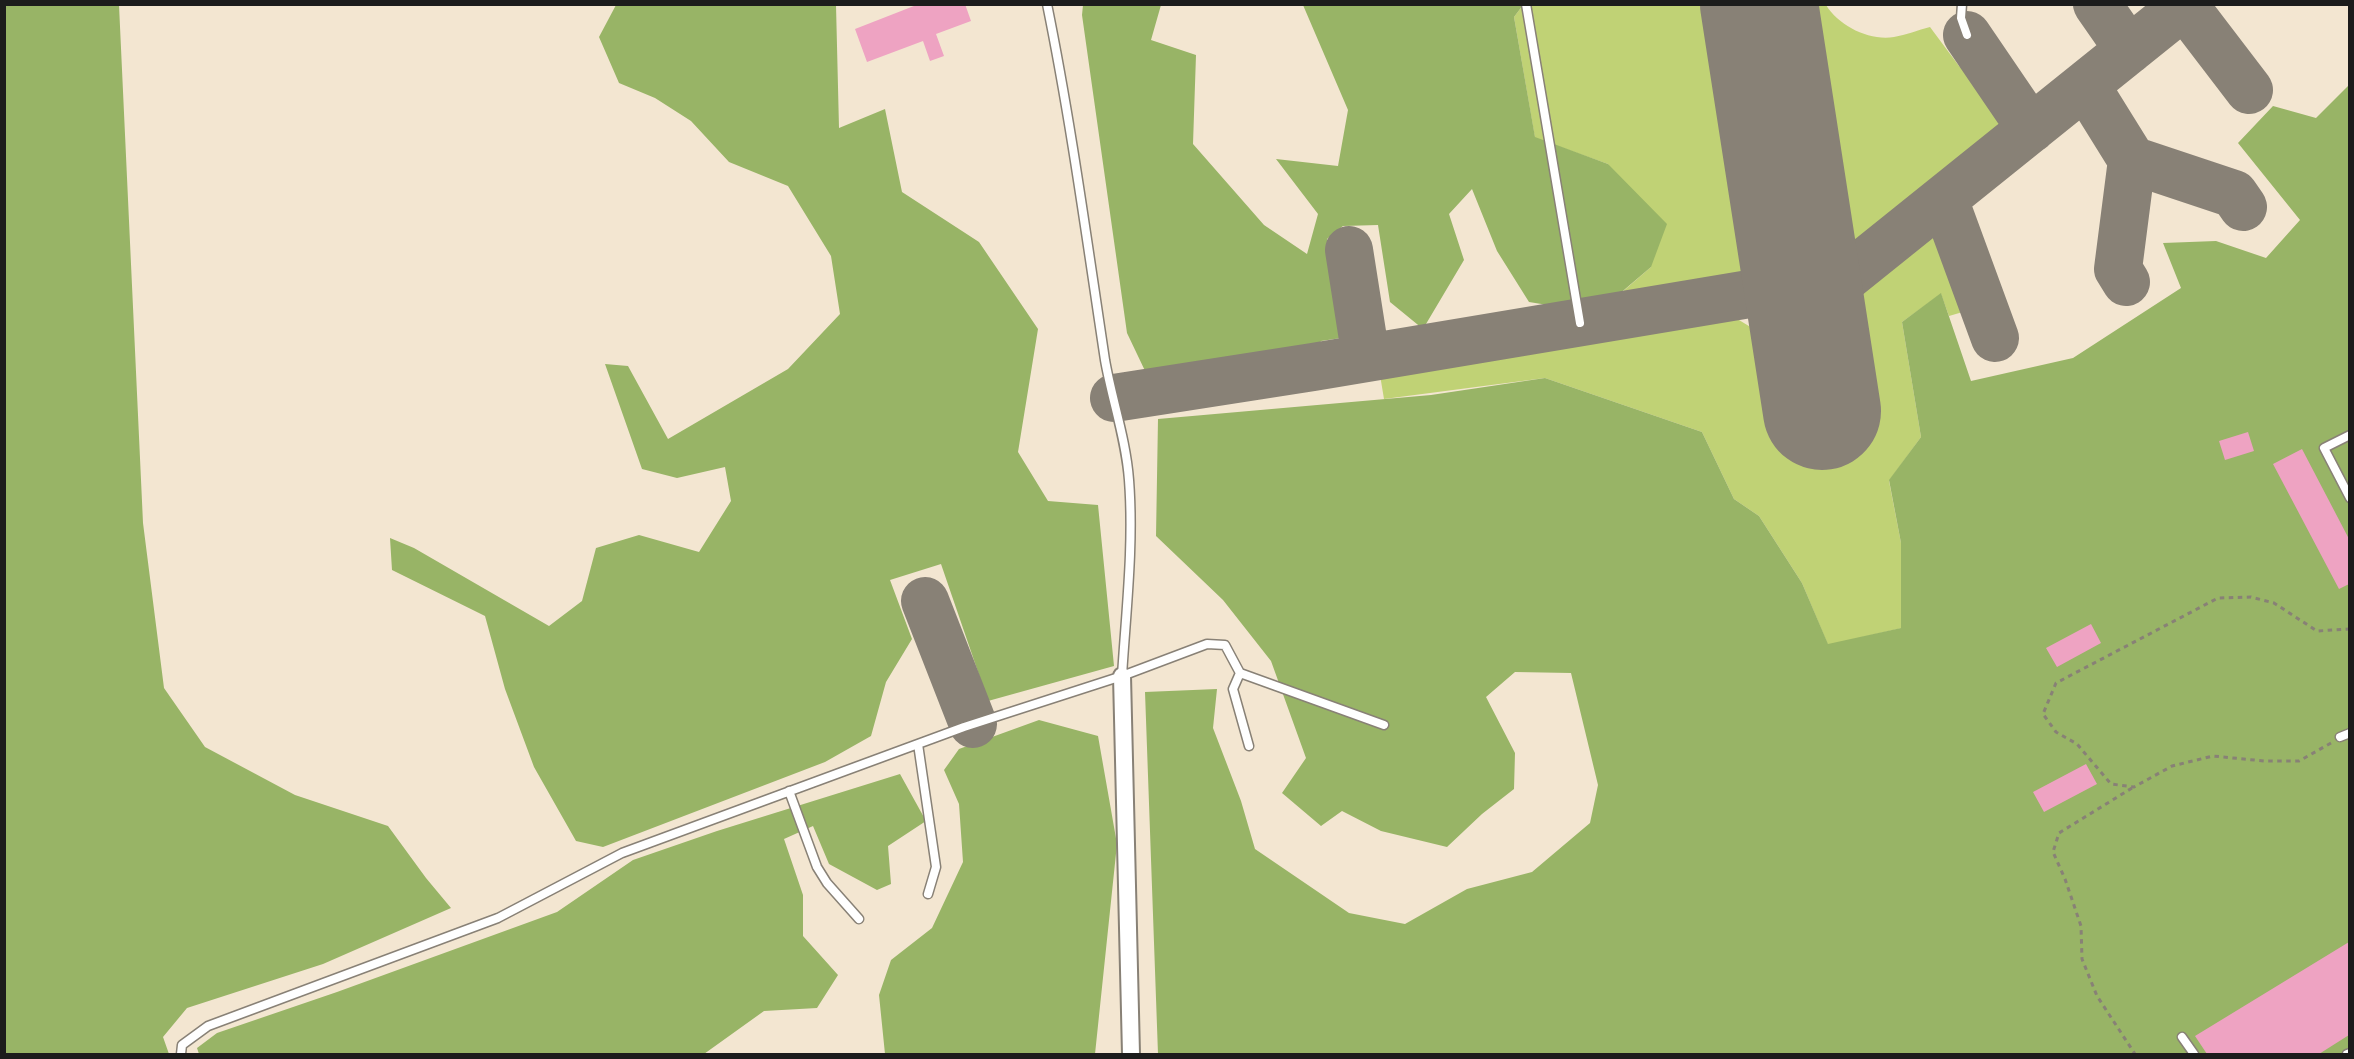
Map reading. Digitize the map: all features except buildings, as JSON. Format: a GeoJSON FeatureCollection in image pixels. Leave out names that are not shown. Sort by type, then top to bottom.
{"type":"FeatureCollection","features":[{"type":"Feature","properties":{"kind":"street"},"geometry":{"type":"LineString","coordinates":[[1122,676],[1131,1054]]}},
{"type":"Feature","properties":{"kind":"lane"},"geometry":{"type":"LineString","coordinates":[[1047,4],[1062,78],[1107,372],[1121,423],[1129,477],[1131,527],[1122,676]]}},
{"type":"Feature","properties":{"kind":"lane"},"geometry":{"type":"LineString","coordinates":[[1526,4],[1580,323]]}},
{"type":"Feature","properties":{"kind":"lane"},"geometry":{"type":"LineString","coordinates":[[1962,4],[1961,18],[1967,35]]}},
{"type":"Feature","properties":{"kind":"lane"},"geometry":{"type":"LineString","coordinates":[[2349,435],[2324,448],[2349,498]]}},
{"type":"Feature","properties":{"kind":"lane"},"geometry":{"type":"LineString","coordinates":[[181,1054],[182,1045],[208,1026],[498,918],[622,853],[918,744],[1122,676],[1207,644],[1225,645],[1240,673],[1384,725]]}},
{"type":"Feature","properties":{"kind":"lane"},"geometry":{"type":"LineString","coordinates":[[1240,673],[1233,689],[1249,746]]}},
{"type":"Feature","properties":{"kind":"lane"},"geometry":{"type":"LineString","coordinates":[[2340,737],[2349,734]]}},
{"type":"Feature","properties":{"kind":"lane"},"geometry":{"type":"LineString","coordinates":[[918,744],[936,867],[928,894]]}},
{"type":"Feature","properties":{"kind":"lane"},"geometry":{"type":"LineString","coordinates":[[789,791],[817,867],[827,883],[860,920]]}},
{"type":"Feature","properties":{"kind":"lane"},"geometry":{"type":"LineString","coordinates":[[2182,1036],[2194,1054]]}},
{"type":"Feature","properties":{"kind":"path"},"geometry":{"type":"LineString","coordinates":[[2134,787],[2111,784],[2078,744],[2056,732],[2043,714],[2056,683],[2218,598],[2251,597],[2274,603],[2317,631],[2349,629]]}},
{"type":"Feature","properties":{"kind":"path"},"geometry":{"type":"LineString","coordinates":[[2135,1054],[2097,996],[2082,959],[2080,926],[2065,879],[2053,852],[2060,833],[2172,766],[2213,756],[2264,761],[2299,761],[2340,737]]}},
{"type":"Feature","properties":{"kind":"green space"},"geometry":{"type":"Polygon","coordinates":[[[5,4],[119,5],[143,523],[164,688],[205,747],[295,795],[388,826],[451,908],[323,964],[187,1008],[163,1037],[169,1054],[5,1054],[5,4]]]}},
{"type":"Feature","properties":{"kind":"green space"},"geometry":{"type":"Polygon","coordinates":[[[616,5],[836,5],[839,128],[885,109],[902,192],[979,242],[1038,329],[1018,452],[1048,501],[1098,505],[1114,666],[988,701],[941,564],[890,580],[912,639],[886,682],[871,736],[825,762],[603,847],[576,841],[534,767],[505,689],[485,616],[392,570],[390,538],[414,548],[549,626],[582,601],[596,548],[639,535],[699,552],[731,501],[725,467],[677,478],[642,469],[605,364],[628,366],[668,439],[788,369],[840,314],[831,256],[788,186],[729,162],[691,121],[655,98],[619,83],[599,37],[616,5]]]}},
{"type":"Feature","properties":{"kind":"green space"},"geometry":{"type":"Polygon","coordinates":[[[1083,5],[1161,5],[1151,40],[1196,55],[1193,144],[1264,225],[1307,254],[1318,214],[1276,159],[1338,166],[1348,110],[1303,5],[1523,5],[1514,17],[1535,137],[1608,164],[1667,224],[1651,267],[1597,313],[1529,302],[1497,251],[1472,189],[1449,214],[1464,260],[1423,329],[1390,302],[1378,225],[1343,226],[1327,239],[1331,269],[1349,303],[1348,337],[1321,341],[1313,355],[1195,380],[1147,375],[1127,333],[1082,15],[1083,5]]]}},
{"type":"Feature","properties":{"kind":"green space"},"geometry":{"type":"Polygon","coordinates":[[[1523,5],[1717,5],[1755,244],[1737,279],[1621,293],[1651,267],[1608,164],[1535,138],[1514,17],[1523,5]]]}},
{"type":"Feature","properties":{"kind":"green space"},"geometry":{"type":"Polygon","coordinates":[[[1802,5],[1826,5],[1847,25],[1875,37],[1894,37],[1930,27],[1959,66],[1980,78],[2008,120],[2003,142],[1953,179],[1939,175],[1923,187],[1916,206],[1862,246],[1840,246],[1802,5]]]}},
{"type":"Feature","properties":{"kind":"green space"},"geometry":{"type":"Polygon","coordinates":[[[2349,85],[2349,1054],[1158,1054],[1145,692],[1217,689],[1213,728],[1241,801],[1255,849],[1349,913],[1405,924],[1467,889],[1532,872],[1590,823],[1598,785],[1571,673],[1515,672],[1486,697],[1515,753],[1514,789],[1482,814],[1447,847],[1381,831],[1342,811],[1321,826],[1282,793],[1306,758],[1271,661],[1223,600],[1156,536],[1158,419],[1431,395],[1545,378],[1702,432],[1734,499],[1759,516],[1802,583],[1828,644],[1901,628],[1901,543],[1889,480],[1921,437],[1902,322],[1941,293],[1971,381],[2073,358],[2181,288],[2163,243],[2216,241],[2266,258],[2300,220],[2238,143],[2273,106],[2316,118],[2349,85]]]}},
{"type":"Feature","properties":{"kind":"green space"},"geometry":{"type":"Polygon","coordinates":[[[1926,227],[1946,230],[1973,309],[1949,316],[1941,294],[1902,322],[1921,437],[1889,481],[1901,543],[1902,628],[1828,645],[1802,583],[1759,516],[1734,499],[1702,432],[1545,378],[1384,399],[1380,375],[1734,317],[1767,337],[1784,425],[1864,412],[1846,293],[1926,227]]]}},
{"type":"Feature","properties":{"kind":"green space"},"geometry":{"type":"Polygon","coordinates":[[[1039,720],[1098,736],[1117,844],[1095,1054],[885,1054],[879,995],[891,960],[932,928],[963,862],[959,804],[944,770],[959,749],[1039,720]]]}},
{"type":"Feature","properties":{"kind":"green space"},"geometry":{"type":"Polygon","coordinates":[[[900,774],[926,821],[888,846],[891,884],[877,890],[829,864],[813,826],[784,839],[803,895],[803,936],[838,975],[817,1008],[764,1011],[704,1054],[199,1054],[197,1048],[217,1033],[557,912],[633,860],[717,831],[900,774]]]}},
{"type":"Feature","properties":{"kind":"taxiway"},"geometry":{"type":"LineString","coordinates":[[2097,4],[2129,50]]}},
{"type":"Feature","properties":{"kind":"taxiway"},"geometry":{"type":"LineString","coordinates":[[1114,398],[1845,278],[2186,4]]}},
{"type":"Feature","properties":{"kind":"taxiway"},"geometry":{"type":"LineString","coordinates":[[2184,5],[2249,90]]}},
{"type":"Feature","properties":{"kind":"taxiway"},"geometry":{"type":"LineString","coordinates":[[1967,35],[2031,129]]}},
{"type":"Feature","properties":{"kind":"taxiway"},"geometry":{"type":"LineString","coordinates":[[2086,86],[2132,160],[2118,269],[2126,282]]}},
{"type":"Feature","properties":{"kind":"taxiway"},"geometry":{"type":"LineString","coordinates":[[2132,160],[2234,194],[2243,207]]}},
{"type":"Feature","properties":{"kind":"taxiway"},"geometry":{"type":"LineString","coordinates":[[1944,199],[1995,338]]}},
{"type":"Feature","properties":{"kind":"taxiway"},"geometry":{"type":"LineString","coordinates":[[1349,250],[1366,358]]}},
{"type":"Feature","properties":{"kind":"taxiway"},"geometry":{"type":"LineString","coordinates":[[925,601],[973,724]]}},
{"type":"Feature","properties":{"kind":"runway"},"geometry":{"type":"LineString","coordinates":[[1759,4],[1822,411]]}}]}
